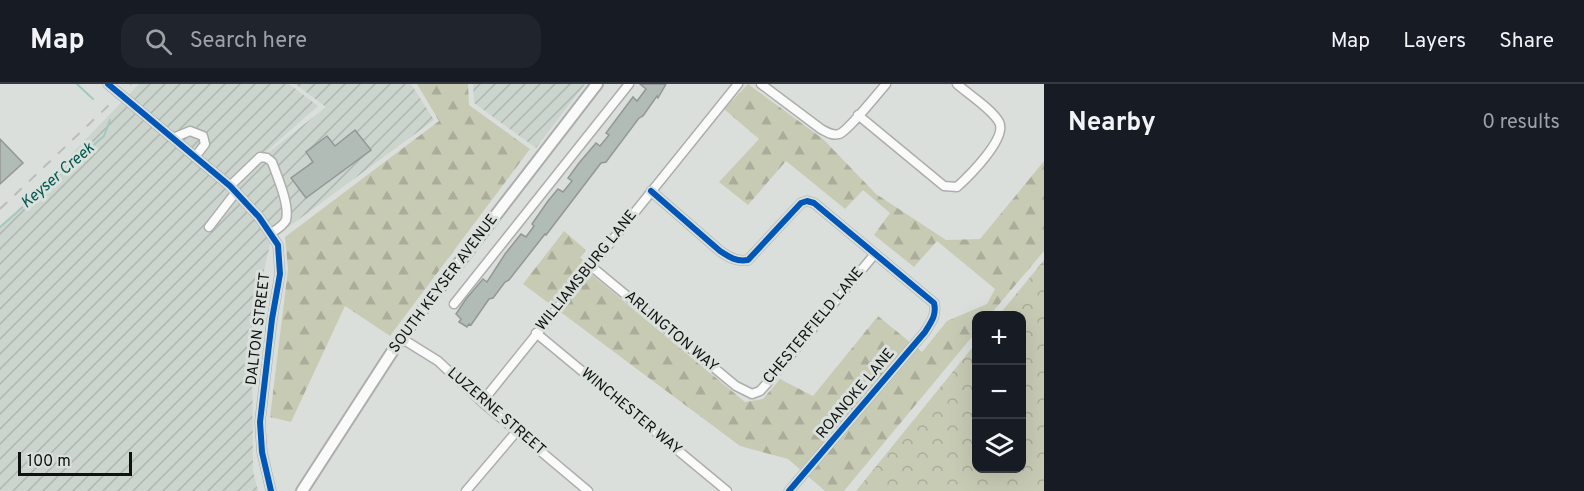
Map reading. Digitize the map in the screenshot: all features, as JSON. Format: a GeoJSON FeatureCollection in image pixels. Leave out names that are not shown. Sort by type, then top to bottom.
{"type":"FeatureCollection","features":[{"type":"Feature","properties":{"kind":"main road","name":"SOUTH KEYSER AVENUE"},"geometry":{"type":"LineString","coordinates":[[302,491],[401,338],[597,84]]}},
{"type":"Feature","properties":{"kind":"street"},"geometry":{"type":"LineString","coordinates":[[108,84],[233,189]]}},
{"type":"Feature","properties":{"kind":"street"},"geometry":{"type":"LineString","coordinates":[[454,304],[629,84]]}},
{"type":"Feature","properties":{"kind":"street","name":"WILLIAMSBURG LANE"},"geometry":{"type":"LineString","coordinates":[[482,402],[738,84]]}},
{"type":"Feature","properties":{"kind":"street"},"geometry":{"type":"LineString","coordinates":[[761,84],[830,134],[837,134],[848,129],[886,84]]}},
{"type":"Feature","properties":{"kind":"street"},"geometry":{"type":"LineString","coordinates":[[858,115],[944,186],[957,187],[999,139],[1001,129],[1000,123],[993,114],[957,84]]}},
{"type":"Feature","properties":{"kind":"street"},"geometry":{"type":"LineString","coordinates":[[173,138],[184,131],[202,136],[205,144],[195,157]]}},
{"type":"Feature","properties":{"kind":"street"},"geometry":{"type":"LineString","coordinates":[[209,227],[233,189],[260,157],[272,162],[286,204],[286,219],[271,233]]}},
{"type":"Feature","properties":{"kind":"street","name":"DALTON STREET"},"geometry":{"type":"LineString","coordinates":[[233,189],[259,217],[278,245],[280,274],[272,319],[260,422],[262,452],[271,491]]}},
{"type":"Feature","properties":{"kind":"street"},"geometry":{"type":"LineString","coordinates":[[651,191],[732,259],[748,260],[801,203],[807,201],[824,210],[874,255]]}},
{"type":"Feature","properties":{"kind":"street","name":"ROANOKE LANE"},"geometry":{"type":"LineString","coordinates":[[789,491],[925,332],[933,319],[935,309],[930,299],[874,255]]}},
{"type":"Feature","properties":{"kind":"street","name":"CHESTERFIELD LANE"},"geometry":{"type":"LineString","coordinates":[[752,394],[760,391],[768,382],[874,255]]}},
{"type":"Feature","properties":{"kind":"street","name":"ARLINGTON WAY"},"geometry":{"type":"LineString","coordinates":[[592,267],[736,386],[752,394]]}},
{"type":"Feature","properties":{"kind":"street","name":"WINCHESTER WAY"},"geometry":{"type":"LineString","coordinates":[[536,333],[727,491]]}},
{"type":"Feature","properties":{"kind":"street","name":"LUZERNE STREET"},"geometry":{"type":"LineString","coordinates":[[401,338],[438,361],[482,402],[588,491]]}},
{"type":"Feature","properties":{"kind":"street"},"geometry":{"type":"LineString","coordinates":[[466,491],[517,431]]}},
{"type":"Feature","properties":{"kind":"shaded area"},"geometry":{"type":"Polygon","coordinates":[[[139,84],[289,84],[318,106],[240,175],[326,107],[295,84],[411,84],[434,120],[283,231],[275,223],[252,322],[253,471],[258,491],[0,491],[0,228],[139,84]]]}},
{"type":"Feature","properties":{"kind":"shaded area"},"geometry":{"type":"Polygon","coordinates":[[[473,84],[585,84],[536,148],[474,103],[473,84]]]}},
{"type":"Feature","properties":{"kind":"green space"},"geometry":{"type":"Polygon","coordinates":[[[417,84],[468,84],[469,105],[530,149],[390,336],[345,306],[291,422],[270,417],[288,269],[285,237],[439,121],[417,84]]]}},
{"type":"Feature","properties":{"kind":"green space"},"geometry":{"type":"Polygon","coordinates":[[[748,84],[823,139],[876,194],[946,240],[980,239],[1044,161],[1044,251],[993,311],[972,311],[972,337],[844,491],[825,491],[788,459],[740,446],[523,284],[564,231],[586,250],[580,258],[589,265],[585,269],[745,402],[763,399],[780,379],[813,396],[878,316],[922,352],[947,321],[987,304],[995,289],[937,241],[914,267],[874,235],[890,213],[863,190],[845,209],[786,161],[748,205],[719,182],[759,139],[724,109],[748,84]]]}},
{"type":"Feature","properties":{"kind":"green space"},"geometry":{"type":"Polygon","coordinates":[[[1044,260],[1044,491],[856,491],[972,348],[972,473],[1026,473],[1026,311],[1002,311],[1044,260]]]}},
{"type":"Feature","properties":{"kind":"building"},"geometry":{"type":"Polygon","coordinates":[[[640,84],[666,84],[658,98],[657,96],[606,162],[601,163],[509,280],[493,298],[489,299],[471,325],[467,327],[459,322],[461,319],[456,314],[466,299],[483,279],[487,282],[521,234],[526,237],[548,201],[558,189],[563,192],[572,181],[568,178],[596,143],[600,146],[609,135],[606,133],[633,97],[637,101],[646,89],[640,84]]]}},
{"type":"Feature","properties":{"kind":"building"},"geometry":{"type":"Polygon","coordinates":[[[355,130],[371,150],[306,198],[291,178],[313,162],[306,152],[327,136],[335,146],[355,130]]]}},
{"type":"Feature","properties":{"kind":"building"},"geometry":{"type":"Polygon","coordinates":[[[0,139],[23,163],[0,184],[0,139]]]}},
{"type":"Feature","properties":{"kind":"waterway","name":"Keyser Creek"},"geometry":{"type":"LineString","coordinates":[[77,84],[93,99]]}},
{"type":"Feature","properties":{"kind":"waterway","name":"Keyser Creek"},"geometry":{"type":"LineString","coordinates":[[0,227],[104,136],[110,120]]}},
{"type":"Feature","properties":{"kind":"railway"},"geometry":{"type":"LineString","coordinates":[[0,209],[131,84]]}},
{"type":"Feature","properties":{"kind":"cycle path"},"geometry":{"type":"LineString","coordinates":[[108,84],[230,186],[259,217],[278,245],[280,274],[272,319],[260,422],[262,452],[271,491]]}},
{"type":"Feature","properties":{"kind":"cycle path"},"geometry":{"type":"LineString","coordinates":[[651,191],[720,251],[736,260],[748,260],[801,203],[807,201],[814,203],[934,303],[934,315],[925,332],[789,491]]}}]}
